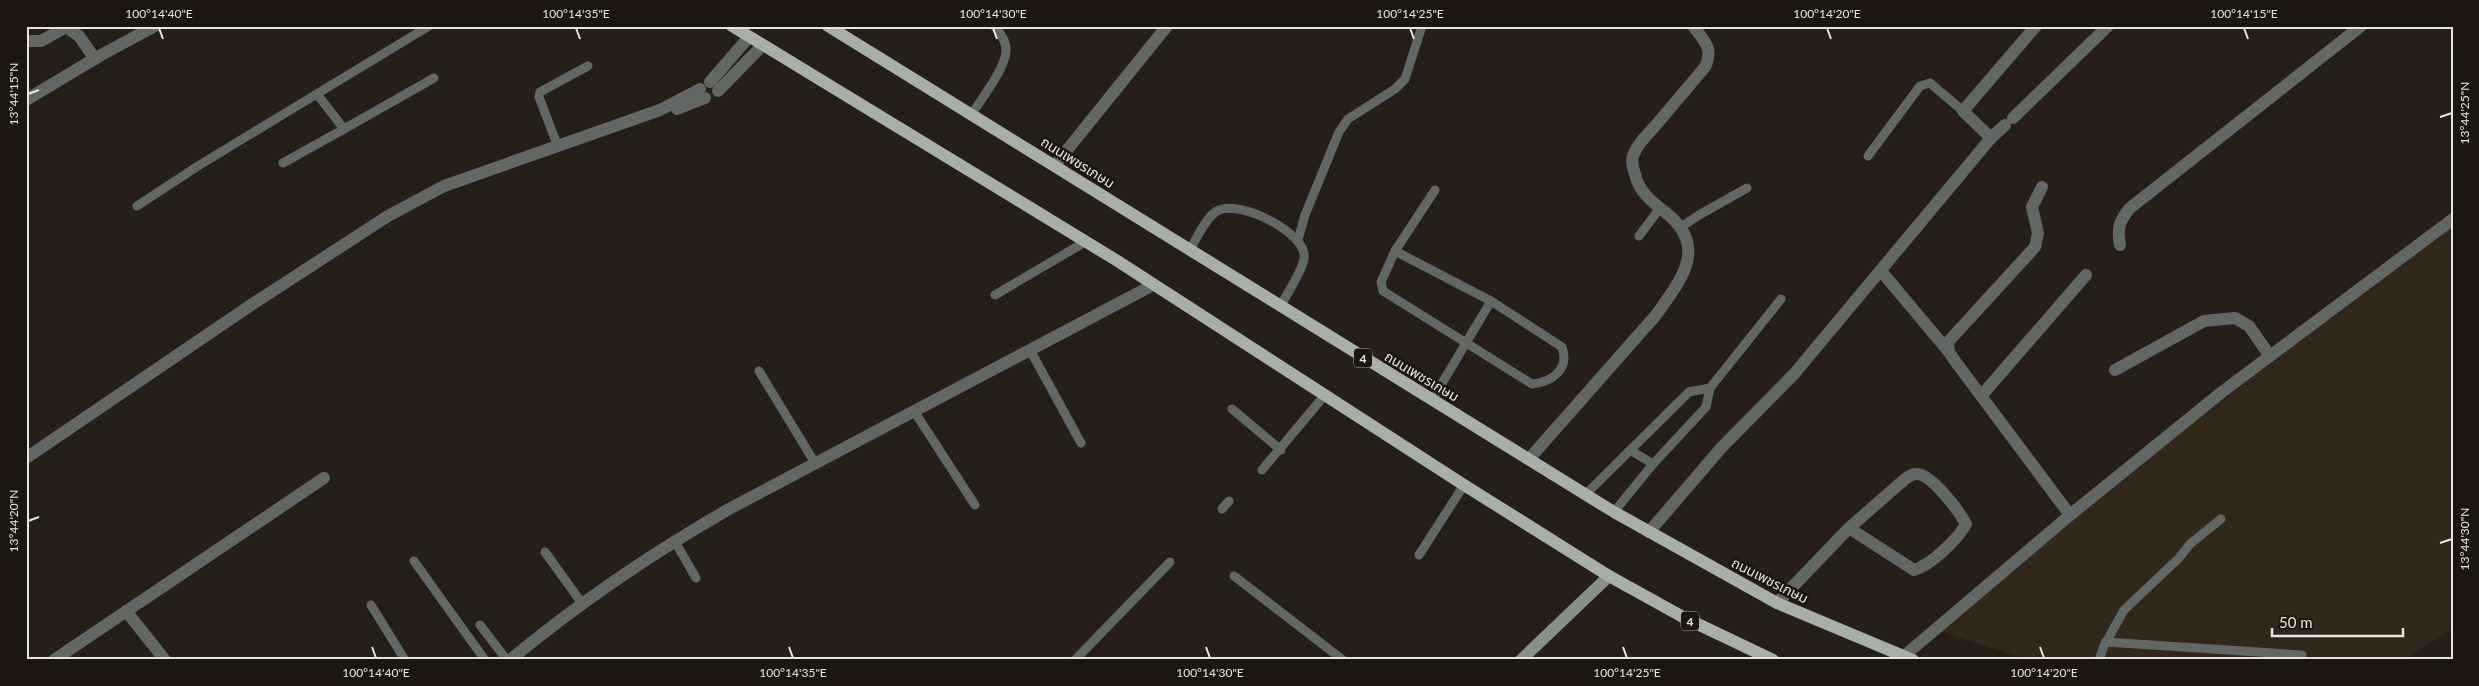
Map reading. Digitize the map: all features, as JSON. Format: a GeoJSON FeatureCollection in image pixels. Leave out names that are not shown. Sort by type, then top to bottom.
{"type":"FeatureCollection","features":[{"type":"Feature","properties":{"kind":"main road","name":"4"},"geometry":{"type":"LineString","coordinates":[[732,26],[1154,285],[1324,396],[1609,576],[1683,617],[1773,660]]}},
{"type":"Feature","properties":{"kind":"main road","name":"ถนนเพชรเกษม"},"geometry":{"type":"LineString","coordinates":[[828,26],[1055,165],[1188,251],[1614,512],[1777,603],[1908,658]]}},
{"type":"Feature","properties":{"kind":"main road"},"geometry":{"type":"LineString","coordinates":[[1521,660],[1609,576]]}},
{"type":"Feature","properties":{"kind":"street"},"geometry":{"type":"LineString","coordinates":[[26,41],[41,41],[66,26],[79,36],[94,59]]}},
{"type":"Feature","properties":{"kind":"street"},"geometry":{"type":"LineString","coordinates":[[26,100],[94,59],[155,26]]}},
{"type":"Feature","properties":{"kind":"street"},"geometry":{"type":"LineString","coordinates":[[1055,165],[1167,26]]}},
{"type":"Feature","properties":{"kind":"street"},"geometry":{"type":"LineString","coordinates":[[1529,459],[1656,315],[1674,290],[1686,267],[1689,248],[1685,233],[1648,199],[1640,188],[1632,162],[1638,146],[1705,67],[1710,58],[1707,45],[1693,26]]}},
{"type":"Feature","properties":{"kind":"street"},"geometry":{"type":"LineString","coordinates":[[1991,138],[1963,111],[2036,26]]}},
{"type":"Feature","properties":{"kind":"street"},"geometry":{"type":"LineString","coordinates":[[1649,532],[1722,448],[1794,374],[1991,138],[2108,26]]}},
{"type":"Feature","properties":{"kind":"street"},"geometry":{"type":"LineString","coordinates":[[2120,245],[2118,228],[2120,220],[2130,208],[2361,26]]}},
{"type":"Feature","properties":{"kind":"street"},"geometry":{"type":"LineString","coordinates":[[708,90],[749,37]]}},
{"type":"Feature","properties":{"kind":"street"},"geometry":{"type":"LineString","coordinates":[[26,458],[243,311],[388,216],[444,186],[660,110],[708,90],[762,46]]}},
{"type":"Feature","properties":{"kind":"street"},"geometry":{"type":"LineString","coordinates":[[1949,352],[1948,342],[2035,247],[2038,233],[2032,207],[2042,187]]}},
{"type":"Feature","properties":{"kind":"street"},"geometry":{"type":"LineString","coordinates":[[1908,658],[2070,515],[2222,392],[2453,219]]}},
{"type":"Feature","properties":{"kind":"street"},"geometry":{"type":"LineString","coordinates":[[1881,271],[1949,352],[2070,515]]}},
{"type":"Feature","properties":{"kind":"street"},"geometry":{"type":"LineString","coordinates":[[1982,395],[2086,275]]}},
{"type":"Feature","properties":{"kind":"street"},"geometry":{"type":"LineString","coordinates":[[509,660],[581,602],[674,540],[815,463],[1154,285]]}},
{"type":"Feature","properties":{"kind":"street"},"geometry":{"type":"LineString","coordinates":[[2115,370],[2204,321],[2235,318],[2249,326],[2270,356]]}},
{"type":"Feature","properties":{"kind":"street"},"geometry":{"type":"LineString","coordinates":[[1777,603],[1849,528],[1905,479],[1915,474],[1924,476],[1958,508],[1966,524],[1962,532],[1930,562],[1924,567],[1914,570],[1849,528]]}},
{"type":"Feature","properties":{"kind":"street"},"geometry":{"type":"LineString","coordinates":[[54,660],[324,478]]}},
{"type":"Feature","properties":{"kind":"street"},"geometry":{"type":"LineString","coordinates":[[126,611],[166,660]]}},
{"type":"Feature","properties":{"kind":"lane"},"geometry":{"type":"LineString","coordinates":[[137,206],[429,26]]}},
{"type":"Feature","properties":{"kind":"lane"},"geometry":{"type":"LineString","coordinates":[[1298,240],[1305,215],[1340,132],[1348,120],[1395,89],[1405,79],[1422,26]]}},
{"type":"Feature","properties":{"kind":"lane"},"geometry":{"type":"LineString","coordinates":[[972,114],[1002,63],[1006,52],[1002,36],[995,27]]}},
{"type":"Feature","properties":{"kind":"lane"},"geometry":{"type":"LineString","coordinates":[[558,147],[539,97],[540,92],[588,66]]}},
{"type":"Feature","properties":{"kind":"lane"},"geometry":{"type":"LineString","coordinates":[[283,163],[434,78]]}},
{"type":"Feature","properties":{"kind":"lane"},"geometry":{"type":"LineString","coordinates":[[1868,156],[1920,86],[1926,83],[1930,83],[1963,111]]}},
{"type":"Feature","properties":{"kind":"lane"},"geometry":{"type":"LineString","coordinates":[[317,94],[344,129]]}},
{"type":"Feature","properties":{"kind":"lane"},"geometry":{"type":"LineString","coordinates":[[1681,228],[1699,215],[1747,188]]}},
{"type":"Feature","properties":{"kind":"lane"},"geometry":{"type":"LineString","coordinates":[[1395,251],[1491,301],[1562,347],[1565,354],[1561,370],[1553,378],[1542,383],[1532,384],[1463,346],[1383,291],[1381,282],[1395,251],[1435,190]]}},
{"type":"Feature","properties":{"kind":"lane"},"geometry":{"type":"LineString","coordinates":[[1188,251],[1212,216],[1222,208],[1254,213],[1288,230],[1298,240],[1304,251],[1304,260],[1280,307]]}},
{"type":"Feature","properties":{"kind":"lane"},"geometry":{"type":"LineString","coordinates":[[1639,236],[1660,208]]}},
{"type":"Feature","properties":{"kind":"lane"},"geometry":{"type":"LineString","coordinates":[[995,295],[1085,242]]}},
{"type":"Feature","properties":{"kind":"lane"},"geometry":{"type":"LineString","coordinates":[[1614,512],[1653,464],[1706,407],[1710,388],[1781,299]]}},
{"type":"Feature","properties":{"kind":"lane"},"geometry":{"type":"LineString","coordinates":[[1432,400],[1491,301]]}},
{"type":"Feature","properties":{"kind":"lane"},"geometry":{"type":"LineString","coordinates":[[1030,350],[1081,444]]}},
{"type":"Feature","properties":{"kind":"lane"},"geometry":{"type":"LineString","coordinates":[[759,371],[815,463]]}},
{"type":"Feature","properties":{"kind":"lane"},"geometry":{"type":"LineString","coordinates":[[1586,494],[1689,392],[1710,388]]}},
{"type":"Feature","properties":{"kind":"lane"},"geometry":{"type":"LineString","coordinates":[[1262,470],[1281,450],[1324,396]]}},
{"type":"Feature","properties":{"kind":"lane"},"geometry":{"type":"LineString","coordinates":[[1232,409],[1281,450]]}},
{"type":"Feature","properties":{"kind":"lane"},"geometry":{"type":"LineString","coordinates":[[914,411],[975,505]]}},
{"type":"Feature","properties":{"kind":"lane"},"geometry":{"type":"LineString","coordinates":[[1630,450],[1653,464]]}},
{"type":"Feature","properties":{"kind":"lane"},"geometry":{"type":"LineString","coordinates":[[1419,555],[1464,485]]}},
{"type":"Feature","properties":{"kind":"lane"},"geometry":{"type":"LineString","coordinates":[[1222,510],[1229,501]]}},
{"type":"Feature","properties":{"kind":"lane"},"geometry":{"type":"LineString","coordinates":[[2099,660],[2106,642],[2124,610],[2179,558],[2190,544],[2222,518]]}},
{"type":"Feature","properties":{"kind":"lane"},"geometry":{"type":"LineString","coordinates":[[674,540],[696,578]]}},
{"type":"Feature","properties":{"kind":"lane"},"geometry":{"type":"LineString","coordinates":[[545,552],[581,602]]}},
{"type":"Feature","properties":{"kind":"lane"},"geometry":{"type":"LineString","coordinates":[[414,561],[485,660]]}},
{"type":"Feature","properties":{"kind":"lane"},"geometry":{"type":"LineString","coordinates":[[1075,660],[1170,562]]}},
{"type":"Feature","properties":{"kind":"lane"},"geometry":{"type":"LineString","coordinates":[[1234,576],[1343,660]]}},
{"type":"Feature","properties":{"kind":"lane"},"geometry":{"type":"LineString","coordinates":[[371,605],[405,660]]}},
{"type":"Feature","properties":{"kind":"lane"},"geometry":{"type":"LineString","coordinates":[[480,625],[509,660]]}},
{"type":"Feature","properties":{"kind":"lane"},"geometry":{"type":"LineString","coordinates":[[2106,642],[2302,656]]}},
{"type":"Feature","properties":{"kind":"shaded area"},"geometry":{"type":"Polygon","coordinates":[[[2453,222],[2453,629],[2402,660],[2029,660],[1929,628],[2453,222]]]}}]}
